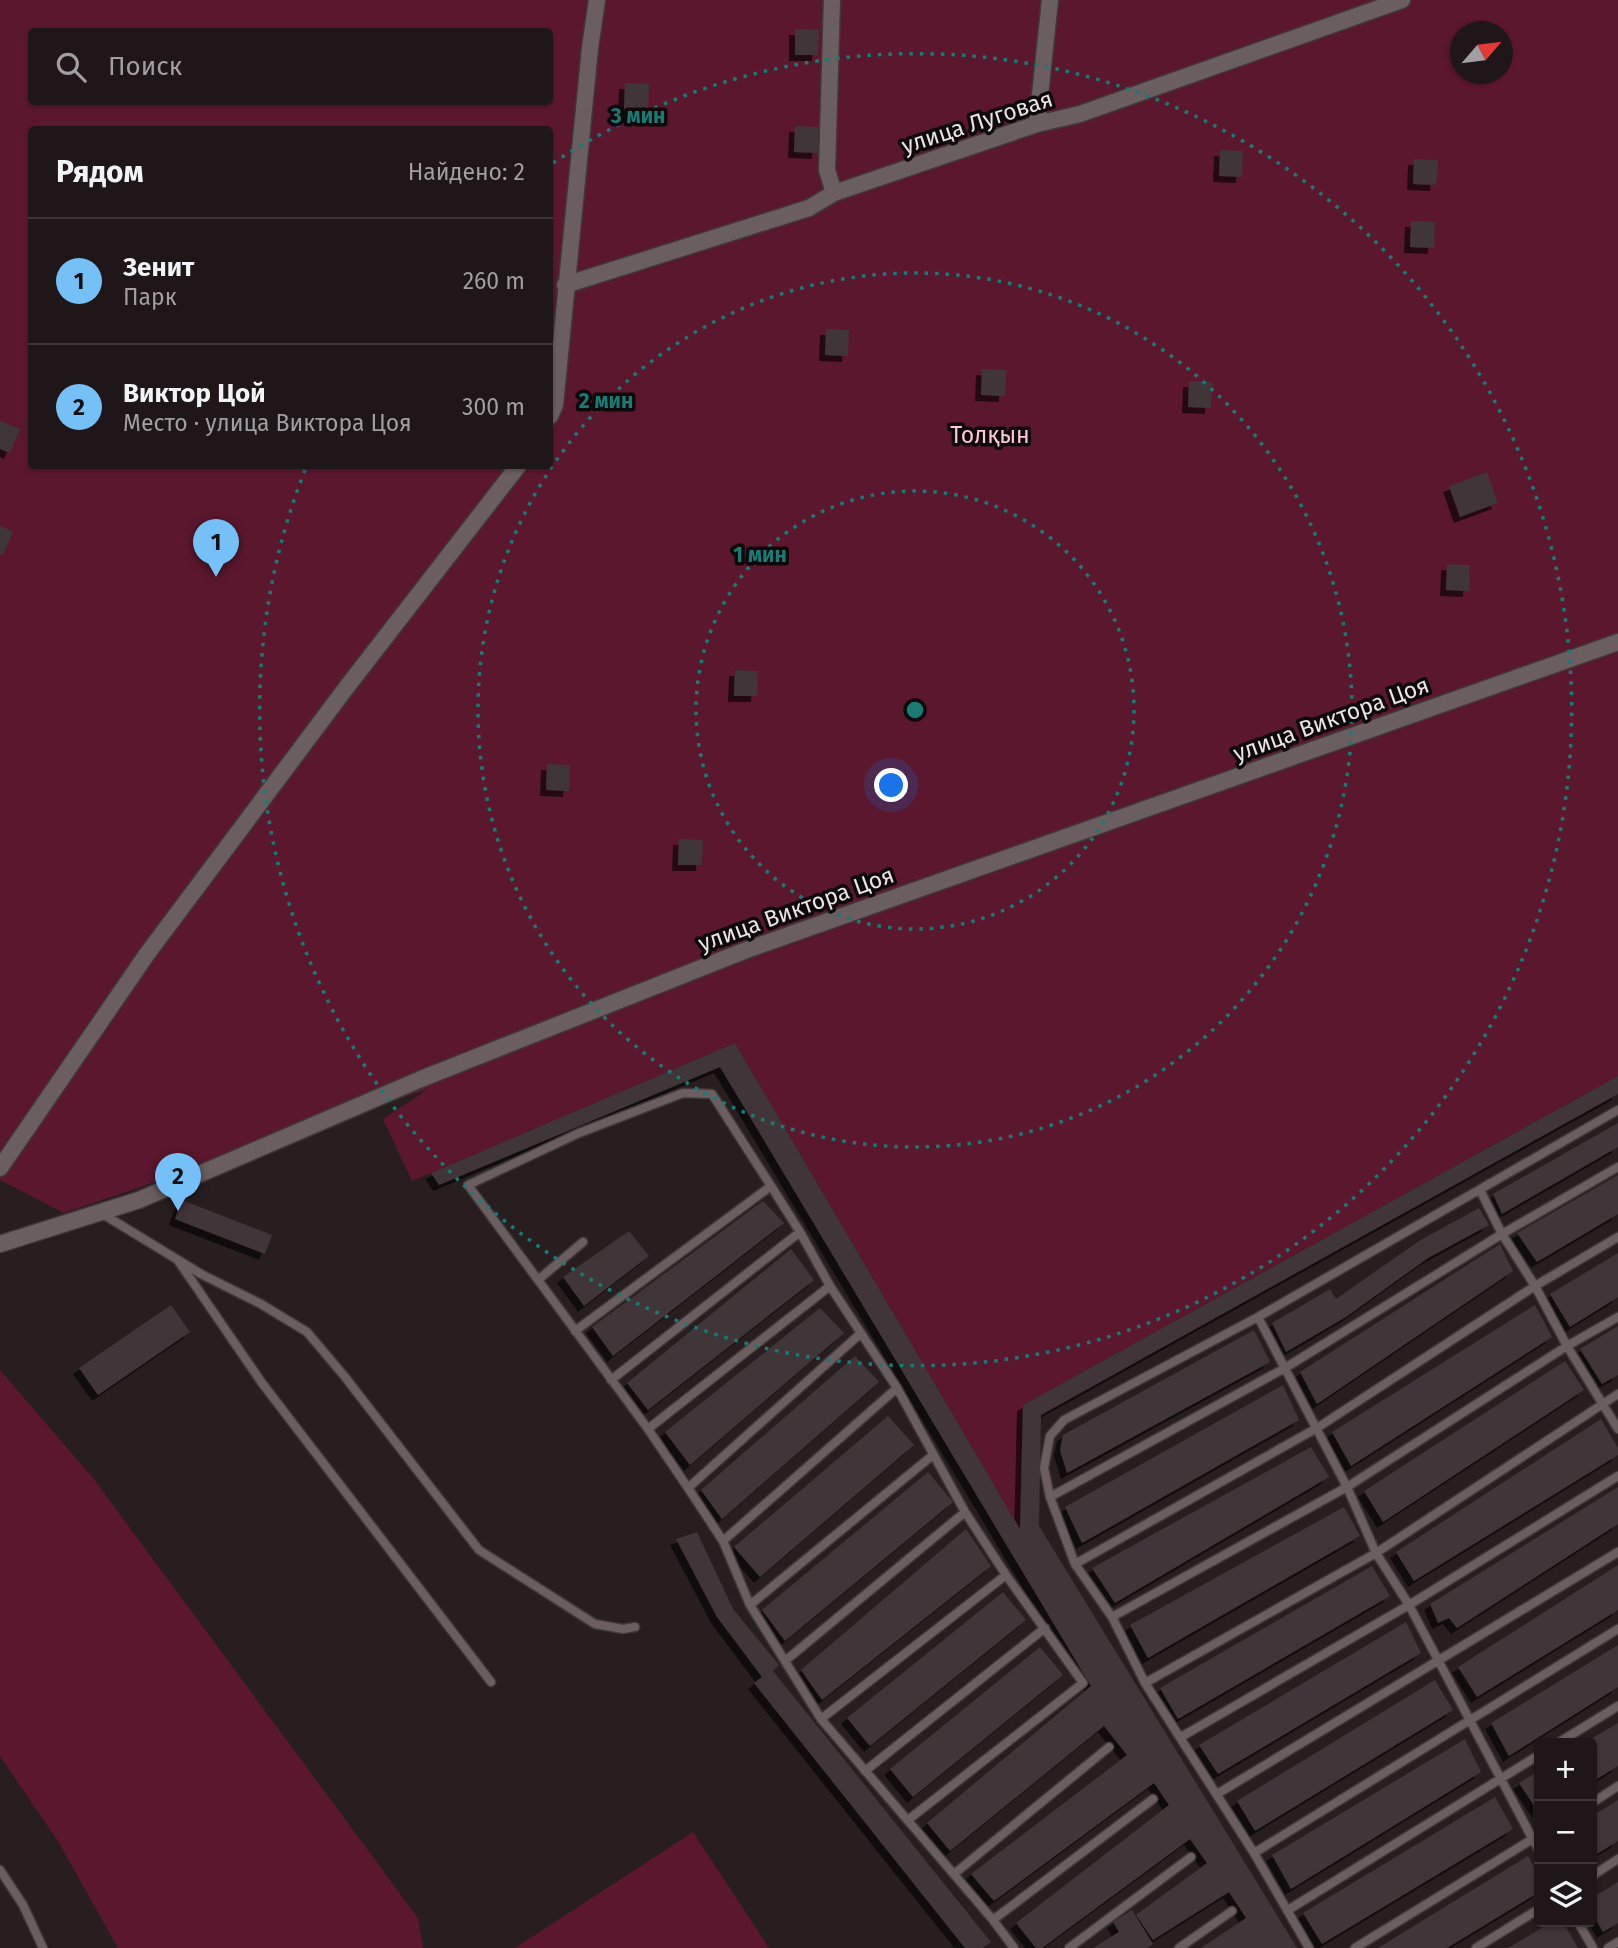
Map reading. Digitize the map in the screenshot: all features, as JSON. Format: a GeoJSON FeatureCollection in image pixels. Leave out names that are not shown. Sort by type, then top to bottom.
{"type":"FeatureCollection","features":[{"type":"Feature","properties":{"kind":"street"},"geometry":{"type":"LineString","coordinates":[[553,409],[597,0]]}},
{"type":"Feature","properties":{"kind":"street"},"geometry":{"type":"LineString","coordinates":[[832,0],[827,170],[834,193]]}},
{"type":"Feature","properties":{"kind":"street"},"geometry":{"type":"LineString","coordinates":[[1037,124],[1050,0]]}},
{"type":"Feature","properties":{"kind":"street","name":"улица Луговая"},"geometry":{"type":"LineString","coordinates":[[565,285],[809,208],[834,193],[1037,124],[1080,114],[1402,0]]}},
{"type":"Feature","properties":{"kind":"street"},"geometry":{"type":"LineString","coordinates":[[0,1168],[147,954],[346,688],[516,469]]}},
{"type":"Feature","properties":{"kind":"street","name":"улица Виктора Цоя"},"geometry":{"type":"LineString","coordinates":[[0,1244],[139,1200],[421,1079],[749,948],[1618,642]]}},
{"type":"Feature","properties":{"kind":"lane"},"geometry":{"type":"LineString","coordinates":[[908,1821],[1083,1683],[965,1512],[897,1388],[860,1334],[800,1232],[712,1094],[683,1093],[579,1133],[468,1185],[648,1429],[688,1488],[723,1541],[750,1605],[821,1719],[1014,1948]]}},
{"type":"Feature","properties":{"kind":"lane"},"geometry":{"type":"LineString","coordinates":[[1310,1948],[1254,1853],[1145,1684],[1112,1617],[1075,1564],[1050,1497],[1044,1468],[1050,1436],[1064,1420],[1258,1317],[1618,1110]]}},
{"type":"Feature","properties":{"kind":"lane"},"geometry":{"type":"LineString","coordinates":[[1050,1497],[1285,1368],[1502,1234],[1618,1167]]}},
{"type":"Feature","properties":{"kind":"lane"},"geometry":{"type":"LineString","coordinates":[[575,1331],[771,1186]]}},
{"type":"Feature","properties":{"kind":"lane"},"geometry":{"type":"LineString","coordinates":[[1480,1190],[1502,1234],[1618,1429]]}},
{"type":"Feature","properties":{"kind":"lane"},"geometry":{"type":"LineString","coordinates":[[99,1212],[307,1332],[480,1549],[595,1624],[624,1629],[635,1627]]}},
{"type":"Feature","properties":{"kind":"lane"},"geometry":{"type":"LineString","coordinates":[[611,1380],[800,1232]]}},
{"type":"Feature","properties":{"kind":"lane"},"geometry":{"type":"LineString","coordinates":[[1075,1564],[1317,1428],[1535,1286],[1618,1237]]}},
{"type":"Feature","properties":{"kind":"lane"},"geometry":{"type":"LineString","coordinates":[[538,1280],[583,1242]]}},
{"type":"Feature","properties":{"kind":"lane"},"geometry":{"type":"LineString","coordinates":[[177,1259],[262,1383],[491,1682]]}},
{"type":"Feature","properties":{"kind":"lane"},"geometry":{"type":"LineString","coordinates":[[648,1429],[830,1286]]}},
{"type":"Feature","properties":{"kind":"lane"},"geometry":{"type":"LineString","coordinates":[[1258,1317],[1347,1487],[1376,1553],[1409,1605],[1501,1779],[1534,1834]]}},
{"type":"Feature","properties":{"kind":"lane"},"geometry":{"type":"LineString","coordinates":[[1112,1617],[1347,1487],[1567,1346],[1618,1317]]}},
{"type":"Feature","properties":{"kind":"lane"},"geometry":{"type":"LineString","coordinates":[[688,1488],[860,1334]]}},
{"type":"Feature","properties":{"kind":"lane"},"geometry":{"type":"LineString","coordinates":[[723,1541],[897,1388]]}},
{"type":"Feature","properties":{"kind":"lane"},"geometry":{"type":"LineString","coordinates":[[1145,1684],[1376,1553],[1618,1394]]}},
{"type":"Feature","properties":{"kind":"lane"},"geometry":{"type":"LineString","coordinates":[[750,1605],[933,1455]]}},
{"type":"Feature","properties":{"kind":"lane"},"geometry":{"type":"LineString","coordinates":[[1181,1737],[1409,1605],[1618,1476]]}},
{"type":"Feature","properties":{"kind":"lane"},"geometry":{"type":"LineString","coordinates":[[785,1661],[965,1512]]}},
{"type":"Feature","properties":{"kind":"lane"},"geometry":{"type":"LineString","coordinates":[[1217,1794],[1618,1552]]}},
{"type":"Feature","properties":{"kind":"lane"},"geometry":{"type":"LineString","coordinates":[[821,1719],[1006,1575]]}},
{"type":"Feature","properties":{"kind":"lane"},"geometry":{"type":"LineString","coordinates":[[865,1771],[1045,1628]]}},
{"type":"Feature","properties":{"kind":"lane"},"geometry":{"type":"LineString","coordinates":[[1254,1853],[1618,1629]]}},
{"type":"Feature","properties":{"kind":"lane"},"geometry":{"type":"LineString","coordinates":[[1566,1738],[1618,1706]]}},
{"type":"Feature","properties":{"kind":"lane"},"geometry":{"type":"LineString","coordinates":[[954,1874],[1109,1747]]}},
{"type":"Feature","properties":{"kind":"lane"},"geometry":{"type":"LineString","coordinates":[[1288,1910],[1534,1758]]}},
{"type":"Feature","properties":{"kind":"lane"},"geometry":{"type":"LineString","coordinates":[[1594,1801],[1618,1786]]}},
{"type":"Feature","properties":{"kind":"lane"},"geometry":{"type":"LineString","coordinates":[[993,1920],[1153,1799]]}},
{"type":"Feature","properties":{"kind":"lane"},"geometry":{"type":"LineString","coordinates":[[1355,1948],[1534,1838]]}},
{"type":"Feature","properties":{"kind":"lane"},"geometry":{"type":"LineString","coordinates":[[1069,1948],[1191,1857]]}},
{"type":"Feature","properties":{"kind":"lane"},"geometry":{"type":"LineString","coordinates":[[1597,1873],[1618,1859]]}},
{"type":"Feature","properties":{"kind":"lane"},"geometry":{"type":"LineString","coordinates":[[0,1870],[23,1905],[43,1948]]}},
{"type":"Feature","properties":{"kind":"lane"},"geometry":{"type":"LineString","coordinates":[[1179,1948],[1232,1912]]}},
{"type":"Feature","properties":{"kind":"lane"},"geometry":{"type":"LineString","coordinates":[[1476,1948],[1534,1912]]}},
{"type":"Feature","properties":{"kind":"lane"},"geometry":{"type":"LineString","coordinates":[[1581,1927],[1592,1948]]}},
{"type":"Feature","properties":{"kind":"lane"},"geometry":{"type":"LineString","coordinates":[[1608,1948],[1618,1942]]}},
{"type":"Feature","properties":{"kind":"green space","name":"Толқын"},"geometry":{"type":"Polygon","coordinates":[[[0,0],[1618,0],[1618,1076],[1023,1405],[1020,1529],[735,1043],[412,1181],[383,1119],[428,1089],[64,1213],[0,1180],[0,0]]]}},
{"type":"Feature","properties":{"kind":"green space"},"geometry":{"type":"Polygon","coordinates":[[[0,1370],[93,1478],[418,1918],[423,1948],[118,1948],[59,1843],[0,1756],[0,1370]]]}},
{"type":"Feature","properties":{"kind":"green space"},"geometry":{"type":"Polygon","coordinates":[[[693,1832],[769,1948],[515,1948],[693,1832]]]}},
{"type":"Feature","properties":{"kind":"building"},"geometry":{"type":"Polygon","coordinates":[[[795,29],[819,30],[818,55],[795,55],[795,29]]]}},
{"type":"Feature","properties":{"kind":"building"},"geometry":{"type":"Polygon","coordinates":[[[625,83],[649,84],[648,110],[624,109],[625,83]]]}},
{"type":"Feature","properties":{"kind":"building"},"geometry":{"type":"Polygon","coordinates":[[[795,126],[819,127],[818,153],[794,152],[795,126]]]}},
{"type":"Feature","properties":{"kind":"building"},"geometry":{"type":"Polygon","coordinates":[[[1220,150],[1243,151],[1242,177],[1219,176],[1220,150]]]}},
{"type":"Feature","properties":{"kind":"building"},"geometry":{"type":"Polygon","coordinates":[[[1414,159],[1438,160],[1436,185],[1413,184],[1414,159]]]}},
{"type":"Feature","properties":{"kind":"building"},"geometry":{"type":"Polygon","coordinates":[[[1411,221],[1435,222],[1434,248],[1410,247],[1411,221]]]}},
{"type":"Feature","properties":{"kind":"building"},"geometry":{"type":"Polygon","coordinates":[[[826,329],[849,330],[848,356],[825,355],[826,329]]]}},
{"type":"Feature","properties":{"kind":"building"},"geometry":{"type":"Polygon","coordinates":[[[982,369],[1006,370],[1005,396],[981,395],[982,369]]]}},
{"type":"Feature","properties":{"kind":"building"},"geometry":{"type":"Polygon","coordinates":[[[1189,381],[1212,382],[1211,408],[1188,407],[1189,381]]]}},
{"type":"Feature","properties":{"kind":"building"},"geometry":{"type":"Polygon","coordinates":[[[0,421],[20,429],[10,453],[0,449],[0,421]]]}},
{"type":"Feature","properties":{"kind":"building"},"geometry":{"type":"Polygon","coordinates":[[[1487,472],[1498,503],[1460,517],[1449,486],[1487,472]]]}},
{"type":"Feature","properties":{"kind":"building"},"geometry":{"type":"Polygon","coordinates":[[[0,526],[13,531],[3,555],[0,554],[0,526]]]}},
{"type":"Feature","properties":{"kind":"building"},"geometry":{"type":"Polygon","coordinates":[[[1447,564],[1470,565],[1469,591],[1446,590],[1447,564]]]}},
{"type":"Feature","properties":{"kind":"building"},"geometry":{"type":"Polygon","coordinates":[[[735,670],[758,671],[757,696],[734,696],[735,670]]]}},
{"type":"Feature","properties":{"kind":"building"},"geometry":{"type":"Polygon","coordinates":[[[547,764],[570,765],[569,791],[546,790],[547,764]]]}},
{"type":"Feature","properties":{"kind":"building"},"geometry":{"type":"Polygon","coordinates":[[[679,839],[703,840],[702,865],[678,865],[679,839]]]}},
{"type":"Feature","properties":{"kind":"building"},"geometry":{"type":"Polygon","coordinates":[[[735,1043],[1020,1529],[1023,1405],[1618,1076],[1618,1094],[1041,1415],[1039,1526],[1297,1948],[1201,1948],[1246,1918],[1229,1892],[1153,1940],[1136,1915],[1207,1863],[1190,1839],[1042,1948],[1036,1948],[1016,1923],[1169,1805],[1154,1783],[994,1901],[971,1874],[1127,1755],[1104,1726],[950,1851],[927,1823],[1091,1686],[720,1067],[439,1185],[431,1173],[735,1043]]]}},
{"type":"Feature","properties":{"kind":"building"},"geometry":{"type":"Polygon","coordinates":[[[1618,1123],[1618,1147],[1502,1214],[1493,1194],[1618,1123]]]}},
{"type":"Feature","properties":{"kind":"building"},"geometry":{"type":"Polygon","coordinates":[[[1618,1175],[1618,1214],[1537,1262],[1517,1233],[1618,1175]]]}},
{"type":"Feature","properties":{"kind":"building"},"geometry":{"type":"Polygon","coordinates":[[[182,1200],[272,1235],[265,1254],[175,1219],[182,1200]]]}},
{"type":"Feature","properties":{"kind":"building"},"geometry":{"type":"Polygon","coordinates":[[[763,1201],[784,1223],[613,1356],[592,1327],[763,1201]]]}},
{"type":"Feature","properties":{"kind":"building"},"geometry":{"type":"Polygon","coordinates":[[[1479,1208],[1489,1225],[1428,1258],[1346,1317],[1286,1352],[1272,1323],[1330,1289],[1336,1299],[1419,1241],[1479,1208]]]}},
{"type":"Feature","properties":{"kind":"building"},"geometry":{"type":"Polygon","coordinates":[[[629,1231],[649,1256],[584,1306],[563,1277],[629,1231]]]}},
{"type":"Feature","properties":{"kind":"building"},"geometry":{"type":"Polygon","coordinates":[[[1500,1244],[1513,1271],[1317,1404],[1300,1372],[1500,1244]]]}},
{"type":"Feature","properties":{"kind":"building"},"geometry":{"type":"Polygon","coordinates":[[[791,1249],[814,1280],[648,1410],[627,1383],[791,1249]]]}},
{"type":"Feature","properties":{"kind":"building"},"geometry":{"type":"Polygon","coordinates":[[[1618,1253],[1618,1297],[1570,1327],[1550,1294],[1618,1253]]]}},
{"type":"Feature","properties":{"kind":"building"},"geometry":{"type":"Polygon","coordinates":[[[171,1305],[190,1332],[98,1395],[79,1368],[171,1305]]]}},
{"type":"Feature","properties":{"kind":"building"},"geometry":{"type":"Polygon","coordinates":[[[1535,1305],[1552,1337],[1351,1466],[1332,1432],[1535,1305]]]}},
{"type":"Feature","properties":{"kind":"building"},"geometry":{"type":"Polygon","coordinates":[[[820,1308],[844,1333],[690,1465],[665,1432],[820,1308]]]}},
{"type":"Feature","properties":{"kind":"building"},"geometry":{"type":"Polygon","coordinates":[[[1618,1326],[1618,1375],[1602,1384],[1580,1349],[1618,1326]]]}},
{"type":"Feature","properties":{"kind":"building"},"geometry":{"type":"Polygon","coordinates":[[[1254,1330],[1270,1362],[1067,1473],[1060,1450],[1063,1435],[1254,1330]]]}},
{"type":"Feature","properties":{"kind":"building"},"geometry":{"type":"Polygon","coordinates":[[[855,1356],[879,1382],[722,1519],[701,1490],[855,1356]]]}},
{"type":"Feature","properties":{"kind":"building"},"geometry":{"type":"Polygon","coordinates":[[[1565,1361],[1584,1390],[1383,1522],[1364,1491],[1565,1361]]]}},
{"type":"Feature","properties":{"kind":"building"},"geometry":{"type":"Polygon","coordinates":[[[1283,1385],[1299,1420],[1082,1543],[1065,1507],[1283,1385]]]}},
{"type":"Feature","properties":{"kind":"building"},"geometry":{"type":"Polygon","coordinates":[[[888,1416],[914,1445],[760,1577],[734,1547],[888,1416]]]}},
{"type":"Feature","properties":{"kind":"building"},"geometry":{"type":"Polygon","coordinates":[[[1601,1419],[1618,1448],[1618,1455],[1414,1581],[1396,1552],[1601,1419]]]}},
{"type":"Feature","properties":{"kind":"building"},"geometry":{"type":"Polygon","coordinates":[[[1311,1447],[1329,1477],[1115,1603],[1092,1568],[1311,1447]]]}},
{"type":"Feature","properties":{"kind":"building"},"geometry":{"type":"Polygon","coordinates":[[[928,1472],[953,1502],[785,1641],[762,1610],[928,1472]]]}},
{"type":"Feature","properties":{"kind":"building"},"geometry":{"type":"Polygon","coordinates":[[[1618,1487],[1618,1524],[1457,1628],[1449,1618],[1438,1623],[1430,1604],[1618,1487]]]}},
{"type":"Feature","properties":{"kind":"building"},"geometry":{"type":"Polygon","coordinates":[[[1344,1507],[1360,1536],[1148,1658],[1130,1625],[1344,1507]]]}},
{"type":"Feature","properties":{"kind":"building"},"geometry":{"type":"Polygon","coordinates":[[[966,1529],[991,1566],[822,1700],[801,1670],[966,1529]]]}},
{"type":"Feature","properties":{"kind":"building"},"geometry":{"type":"Polygon","coordinates":[[[697,1532],[733,1609],[779,1665],[773,1671],[991,1942],[983,1948],[965,1948],[754,1683],[762,1677],[717,1617],[676,1539],[697,1532]]]}},
{"type":"Feature","properties":{"kind":"building"},"geometry":{"type":"Polygon","coordinates":[[[1618,1565],[1618,1610],[1477,1697],[1458,1667],[1618,1565]]]}},
{"type":"Feature","properties":{"kind":"building"},"geometry":{"type":"Polygon","coordinates":[[[1372,1566],[1390,1596],[1178,1719],[1160,1688],[1372,1566]]]}},
{"type":"Feature","properties":{"kind":"building"},"geometry":{"type":"Polygon","coordinates":[[[1003,1592],[1026,1620],[870,1746],[847,1718],[1003,1592]]]}},
{"type":"Feature","properties":{"kind":"building"},"geometry":{"type":"Polygon","coordinates":[[[1406,1622],[1421,1653],[1218,1774],[1199,1745],[1406,1622]]]}},
{"type":"Feature","properties":{"kind":"building"},"geometry":{"type":"Polygon","coordinates":[[[1618,1645],[1618,1687],[1509,1756],[1491,1723],[1618,1645]]]}},
{"type":"Feature","properties":{"kind":"building"},"geometry":{"type":"Polygon","coordinates":[[[1040,1647],[1063,1675],[913,1797],[890,1769],[1040,1647]]]}},
{"type":"Feature","properties":{"kind":"building"},"geometry":{"type":"Polygon","coordinates":[[[1435,1680],[1453,1710],[1255,1831],[1237,1801],[1435,1680]]]}},
{"type":"Feature","properties":{"kind":"building"},"geometry":{"type":"Polygon","coordinates":[[[1618,1723],[1618,1766],[1597,1779],[1597,1738],[1592,1738],[1618,1723]]]}},
{"type":"Feature","properties":{"kind":"building"},"geometry":{"type":"Polygon","coordinates":[[[1465,1739],[1481,1772],[1291,1889],[1272,1855],[1465,1739]]]}},
{"type":"Feature","properties":{"kind":"building"},"geometry":{"type":"Polygon","coordinates":[[[1534,1774],[1534,1806],[1519,1783],[1534,1774]]]}},
{"type":"Feature","properties":{"kind":"building"},"geometry":{"type":"Polygon","coordinates":[[[1495,1797],[1513,1829],[1322,1944],[1303,1913],[1495,1797]]]}},
{"type":"Feature","properties":{"kind":"building"},"geometry":{"type":"Polygon","coordinates":[[[1618,1800],[1618,1841],[1597,1854],[1597,1813],[1618,1800]]]}},
{"type":"Feature","properties":{"kind":"building"},"geometry":{"type":"Polygon","coordinates":[[[1528,1856],[1534,1867],[1534,1895],[1447,1948],[1378,1948],[1528,1856]]]}},
{"type":"Feature","properties":{"kind":"building"},"geometry":{"type":"Polygon","coordinates":[[[1618,1882],[1618,1923],[1603,1932],[1597,1922],[1597,1895],[1618,1882]]]}},
{"type":"Feature","properties":{"kind":"building"},"geometry":{"type":"Polygon","coordinates":[[[1132,1910],[1153,1944],[1147,1948],[1093,1948],[1119,1932],[1113,1922],[1132,1910]]]}},
{"type":"Feature","properties":{"kind":"building"},"geometry":{"type":"Polygon","coordinates":[[[1544,1927],[1566,1927],[1578,1948],[1508,1948],[1544,1927]]]}},
{"type":"Feature","properties":{"kind":"place","name":"Зенит"},"geometry":{"type":"Point","coordinates":[216,577]}},
{"type":"Feature","properties":{"kind":"place","name":"Виктор Цой"},"geometry":{"type":"Point","coordinates":[178,1211]}}]}
